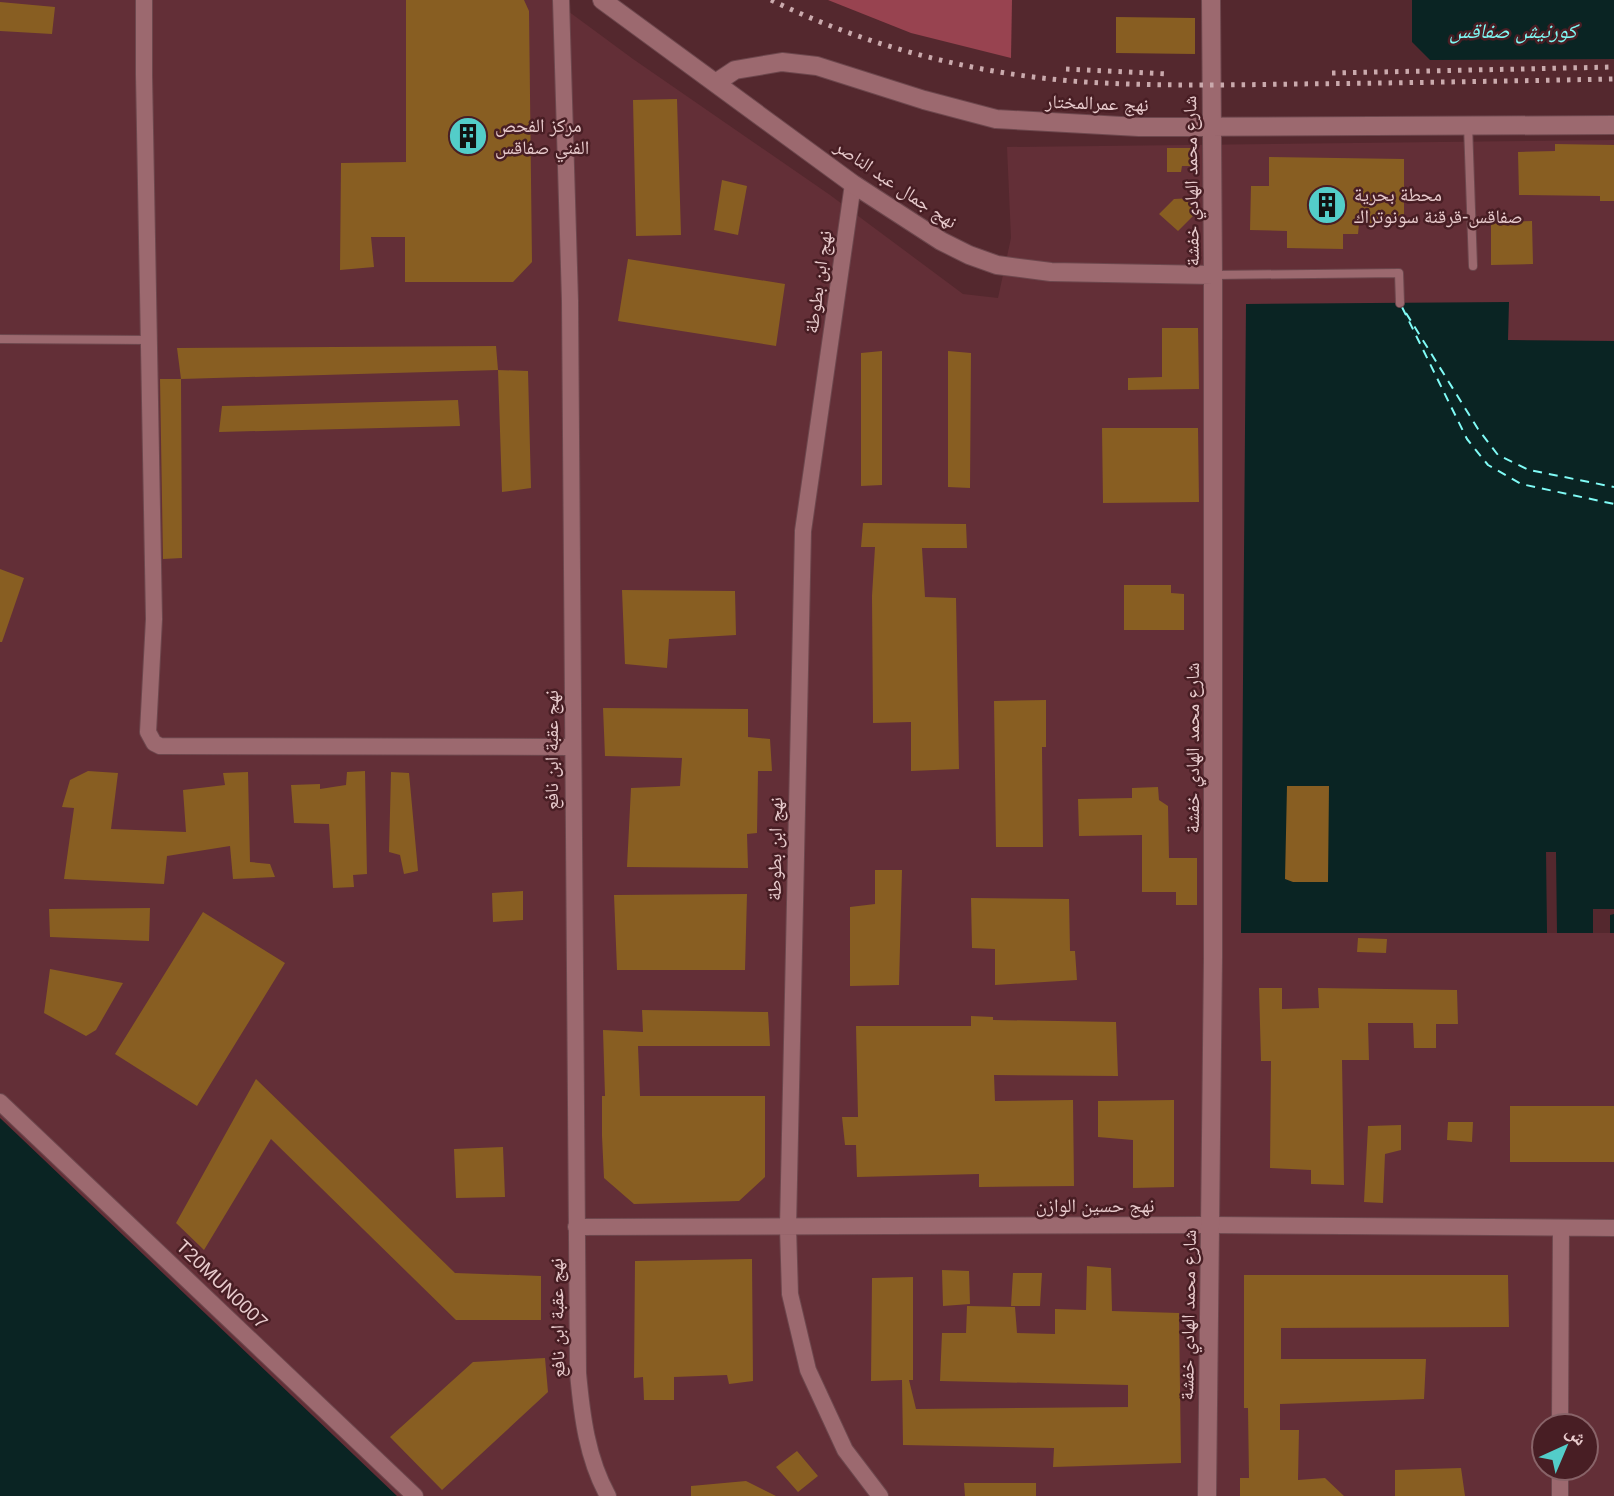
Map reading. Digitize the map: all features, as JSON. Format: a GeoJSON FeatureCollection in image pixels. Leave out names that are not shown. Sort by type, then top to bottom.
{"type":"FeatureCollection","features":[{"type":"Feature","properties":{"kind":"street"},"geometry":{"type":"LineString","coordinates":[[145,0],[154,619],[148,732],[154,743],[160,746],[572,747]]}},
{"type":"Feature","properties":{"kind":"street","name":"نهج عقبة ابن نافع"},"geometry":{"type":"LineString","coordinates":[[561,0],[570,301],[578,1373],[581,1409],[598,1478],[608,1496]]}},
{"type":"Feature","properties":{"kind":"street","name":"نهج جمال عبد الناصر"},"geometry":{"type":"LineString","coordinates":[[602,0],[853,184],[941,241],[970,256],[997,265],[1051,272],[1213,275]]}},
{"type":"Feature","properties":{"kind":"street","name":"شارع محمد الهادي خفشة"},"geometry":{"type":"LineString","coordinates":[[1207,1496],[1213,275],[1211,0]]}},
{"type":"Feature","properties":{"kind":"street","name":"نهج عمرالمختار"},"geometry":{"type":"LineString","coordinates":[[717,82],[735,70],[782,62],[817,66],[996,119],[1139,127],[1614,125]]}},
{"type":"Feature","properties":{"kind":"street","name":"نهج ابن بطوطة"},"geometry":{"type":"LineString","coordinates":[[853,184],[803,531],[788,1227],[790,1294],[808,1370],[845,1450],[880,1496]]}},
{"type":"Feature","properties":{"kind":"street","name":"T20MUN0007"},"geometry":{"type":"LineString","coordinates":[[0,1102],[415,1496]]}},
{"type":"Feature","properties":{"kind":"street","name":"نهج حسين الوازن"},"geometry":{"type":"LineString","coordinates":[[576,1227],[1210,1225],[1614,1228]]}},
{"type":"Feature","properties":{"kind":"street"},"geometry":{"type":"LineString","coordinates":[[1560,1412],[1561,1227]]}},
{"type":"Feature","properties":{"kind":"lane"},"geometry":{"type":"LineString","coordinates":[[1468,125],[1473,266]]}},
{"type":"Feature","properties":{"kind":"lane"},"geometry":{"type":"LineString","coordinates":[[1213,275],[1399,273],[1400,303]]}},
{"type":"Feature","properties":{"kind":"lane"},"geometry":{"type":"LineString","coordinates":[[0,339],[149,340]]}},
{"type":"Feature","properties":{"kind":"shaded area"},"geometry":{"type":"Polygon","coordinates":[[[0,0],[553,0],[633,59],[830,195],[963,294],[998,298],[1011,238],[1007,147],[1614,140],[1614,341],[1508,340],[1508,302],[1241,933],[1614,933],[1614,1496],[0,1496],[0,0]]]}},
{"type":"Feature","properties":{"kind":"shaded area"},"geometry":{"type":"Polygon","coordinates":[[[828,0],[1012,0],[1011,58],[911,33],[828,0]]]}},
{"type":"Feature","properties":{"kind":"water","name":"كورنيش صفاقس"},"geometry":{"type":"Polygon","coordinates":[[[1412,0],[1614,0],[1614,59],[1430,60],[1412,42],[1412,0]]]}},
{"type":"Feature","properties":{"kind":"water"},"geometry":{"type":"Polygon","coordinates":[[[1509,302],[1508,340],[1614,341],[1614,933],[1241,933],[1246,304],[1509,302]]]}},
{"type":"Feature","properties":{"kind":"water"},"geometry":{"type":"Polygon","coordinates":[[[0,1118],[397,1496],[0,1496],[0,1118]]]}},
{"type":"Feature","properties":{"kind":"pier"},"geometry":{"type":"Polygon","coordinates":[[[1546,852],[1556,852],[1557,933],[1547,933],[1546,852]]]}},
{"type":"Feature","properties":{"kind":"pier"},"geometry":{"type":"Polygon","coordinates":[[[1593,909],[1614,909],[1614,914],[1610,915],[1610,933],[1593,933],[1593,909]]]}},
{"type":"Feature","properties":{"kind":"building","name":"مركز الفحص الفني صفاقس"},"geometry":{"type":"Polygon","coordinates":[[[406,0],[524,0],[529,11],[532,262],[513,282],[405,282],[405,237],[371,237],[374,267],[340,270],[341,163],[406,162],[406,0]]]}},
{"type":"Feature","properties":{"kind":"building"},"geometry":{"type":"Polygon","coordinates":[[[0,2],[55,7],[52,34],[0,31],[0,2]]]}},
{"type":"Feature","properties":{"kind":"building"},"geometry":{"type":"Polygon","coordinates":[[[1116,17],[1195,18],[1195,54],[1116,53],[1116,17]]]}},
{"type":"Feature","properties":{"kind":"building"},"geometry":{"type":"Polygon","coordinates":[[[677,99],[681,235],[636,236],[633,100],[677,99]]]}},
{"type":"Feature","properties":{"kind":"building"},"geometry":{"type":"Polygon","coordinates":[[[1555,144],[1614,145],[1614,201],[1600,201],[1600,196],[1519,195],[1518,152],[1555,151],[1555,144]]]}},
{"type":"Feature","properties":{"kind":"building"},"geometry":{"type":"Polygon","coordinates":[[[1167,148],[1194,148],[1194,166],[1182,166],[1181,172],[1167,172],[1167,148]]]}},
{"type":"Feature","properties":{"kind":"building","name":"محطة بحرية صفاقس-قرقنة سونوتراك"},"geometry":{"type":"Polygon","coordinates":[[[1269,157],[1404,159],[1404,225],[1359,224],[1358,234],[1343,234],[1343,249],[1287,248],[1287,231],[1250,230],[1251,186],[1269,186],[1269,157]]]}},
{"type":"Feature","properties":{"kind":"building"},"geometry":{"type":"Polygon","coordinates":[[[722,180],[747,186],[738,235],[714,230],[722,180]]]}},
{"type":"Feature","properties":{"kind":"building"},"geometry":{"type":"Polygon","coordinates":[[[1193,198],[1193,216],[1178,231],[1159,214],[1174,199],[1193,198]]]}},
{"type":"Feature","properties":{"kind":"building"},"geometry":{"type":"Polygon","coordinates":[[[1532,221],[1533,264],[1491,265],[1491,222],[1532,221]]]}},
{"type":"Feature","properties":{"kind":"building"},"geometry":{"type":"Polygon","coordinates":[[[628,259],[785,284],[776,346],[618,321],[628,259]]]}},
{"type":"Feature","properties":{"kind":"building"},"geometry":{"type":"Polygon","coordinates":[[[1162,328],[1198,328],[1199,389],[1128,390],[1128,378],[1162,377],[1162,328]]]}},
{"type":"Feature","properties":{"kind":"building"},"geometry":{"type":"Polygon","coordinates":[[[496,346],[498,370],[181,379],[177,348],[496,346]]]}},
{"type":"Feature","properties":{"kind":"building"},"geometry":{"type":"Polygon","coordinates":[[[882,351],[882,485],[861,486],[861,353],[882,351]]]}},
{"type":"Feature","properties":{"kind":"building"},"geometry":{"type":"Polygon","coordinates":[[[948,351],[971,353],[970,488],[948,487],[948,351]]]}},
{"type":"Feature","properties":{"kind":"building"},"geometry":{"type":"Polygon","coordinates":[[[498,370],[528,371],[531,488],[502,492],[498,370]]]}},
{"type":"Feature","properties":{"kind":"building"},"geometry":{"type":"Polygon","coordinates":[[[160,379],[181,379],[182,558],[163,559],[160,379]]]}},
{"type":"Feature","properties":{"kind":"building"},"geometry":{"type":"Polygon","coordinates":[[[458,400],[460,426],[219,432],[222,406],[458,400]]]}},
{"type":"Feature","properties":{"kind":"building"},"geometry":{"type":"Polygon","coordinates":[[[1102,428],[1198,428],[1199,502],[1103,503],[1102,428]]]}},
{"type":"Feature","properties":{"kind":"building"},"geometry":{"type":"Polygon","coordinates":[[[863,523],[966,524],[967,548],[922,548],[925,597],[956,598],[959,769],[911,771],[911,722],[873,723],[872,596],[875,547],[861,547],[863,523]]]}},
{"type":"Feature","properties":{"kind":"building"},"geometry":{"type":"Polygon","coordinates":[[[0,569],[24,578],[2,642],[0,642],[0,569]]]}},
{"type":"Feature","properties":{"kind":"building"},"geometry":{"type":"Polygon","coordinates":[[[1124,585],[1171,585],[1171,593],[1184,594],[1184,630],[1124,630],[1124,585]]]}},
{"type":"Feature","properties":{"kind":"building"},"geometry":{"type":"Polygon","coordinates":[[[622,590],[735,591],[736,635],[669,639],[667,668],[625,664],[622,590]]]}},
{"type":"Feature","properties":{"kind":"building"},"geometry":{"type":"Polygon","coordinates":[[[1046,700],[1046,747],[1042,747],[1043,847],[996,847],[994,701],[1046,700]]]}},
{"type":"Feature","properties":{"kind":"building"},"geometry":{"type":"Polygon","coordinates":[[[603,708],[748,709],[748,737],[770,739],[772,771],[758,771],[757,833],[747,834],[748,868],[627,867],[631,788],[680,786],[682,758],[605,756],[603,708]]]}},
{"type":"Feature","properties":{"kind":"building"},"geometry":{"type":"Polygon","coordinates":[[[88,771],[118,773],[111,829],[186,832],[183,790],[225,785],[223,773],[248,772],[250,862],[270,864],[275,877],[233,879],[230,846],[167,856],[164,884],[64,879],[74,808],[62,807],[70,780],[88,771]]]}},
{"type":"Feature","properties":{"kind":"building"},"geometry":{"type":"Polygon","coordinates":[[[365,771],[367,874],[353,875],[354,887],[333,888],[329,824],[294,823],[291,785],[320,784],[320,789],[346,785],[347,772],[365,771]]]}},
{"type":"Feature","properties":{"kind":"building"},"geometry":{"type":"Polygon","coordinates":[[[391,772],[409,773],[418,871],[404,874],[400,855],[389,852],[391,772]]]}},
{"type":"Feature","properties":{"kind":"building"},"geometry":{"type":"Polygon","coordinates":[[[1287,786],[1329,786],[1328,882],[1293,882],[1285,879],[1287,786]]]}},
{"type":"Feature","properties":{"kind":"building"},"geometry":{"type":"Polygon","coordinates":[[[1158,787],[1159,800],[1168,806],[1169,858],[1197,858],[1197,905],[1176,905],[1176,892],[1142,892],[1142,835],[1079,836],[1078,799],[1132,798],[1132,788],[1158,787]]]}},
{"type":"Feature","properties":{"kind":"building"},"geometry":{"type":"Polygon","coordinates":[[[875,870],[902,870],[899,985],[850,986],[850,907],[875,904],[875,870]]]}},
{"type":"Feature","properties":{"kind":"building"},"geometry":{"type":"Polygon","coordinates":[[[523,891],[523,920],[493,922],[492,893],[523,891]]]}},
{"type":"Feature","properties":{"kind":"building"},"geometry":{"type":"Polygon","coordinates":[[[747,894],[745,970],[617,970],[614,895],[747,894]]]}},
{"type":"Feature","properties":{"kind":"building"},"geometry":{"type":"Polygon","coordinates":[[[971,898],[1069,899],[1070,951],[1075,951],[1077,980],[995,985],[995,949],[972,948],[971,898]]]}},
{"type":"Feature","properties":{"kind":"building"},"geometry":{"type":"Polygon","coordinates":[[[150,908],[149,941],[50,937],[49,909],[150,908]]]}},
{"type":"Feature","properties":{"kind":"building"},"geometry":{"type":"Polygon","coordinates":[[[203,912],[285,963],[197,1106],[115,1054],[203,912]]]}},
{"type":"Feature","properties":{"kind":"building"},"geometry":{"type":"Polygon","coordinates":[[[1358,938],[1387,939],[1386,953],[1357,952],[1358,938]]]}},
{"type":"Feature","properties":{"kind":"building"},"geometry":{"type":"Polygon","coordinates":[[[50,969],[123,983],[96,1030],[86,1036],[44,1013],[50,969]]]}},
{"type":"Feature","properties":{"kind":"building"},"geometry":{"type":"Polygon","coordinates":[[[1259,988],[1282,988],[1282,1009],[1319,1008],[1318,988],[1457,990],[1458,1024],[1436,1024],[1436,1048],[1414,1048],[1413,1023],[1368,1023],[1369,1060],[1342,1060],[1344,1185],[1311,1184],[1311,1170],[1270,1168],[1271,1061],[1261,1061],[1259,988]]]}},
{"type":"Feature","properties":{"kind":"building"},"geometry":{"type":"Polygon","coordinates":[[[642,1010],[768,1012],[770,1046],[638,1046],[640,1096],[765,1096],[765,1177],[739,1201],[634,1204],[604,1178],[603,1030],[643,1032],[642,1010]]]}},
{"type":"Feature","properties":{"kind":"building"},"geometry":{"type":"Polygon","coordinates":[[[971,1016],[993,1017],[993,1020],[1116,1022],[1118,1076],[994,1075],[995,1101],[1073,1100],[1074,1186],[979,1187],[979,1174],[857,1177],[856,1145],[845,1145],[842,1117],[858,1117],[856,1026],[971,1026],[971,1016]]]}},
{"type":"Feature","properties":{"kind":"building"},"geometry":{"type":"Polygon","coordinates":[[[256,1079],[455,1273],[541,1276],[541,1320],[456,1320],[271,1139],[204,1250],[176,1223],[256,1079]]]}},
{"type":"Feature","properties":{"kind":"building"},"geometry":{"type":"Polygon","coordinates":[[[1174,1100],[1174,1187],[1133,1188],[1133,1140],[1098,1137],[1098,1101],[1174,1100]]]}},
{"type":"Feature","properties":{"kind":"building"},"geometry":{"type":"Polygon","coordinates":[[[1510,1106],[1614,1106],[1614,1162],[1510,1162],[1510,1106]]]}},
{"type":"Feature","properties":{"kind":"building"},"geometry":{"type":"Polygon","coordinates":[[[1448,1122],[1473,1122],[1472,1142],[1447,1140],[1448,1122]]]}},
{"type":"Feature","properties":{"kind":"building"},"geometry":{"type":"Polygon","coordinates":[[[1401,1125],[1401,1150],[1385,1154],[1383,1203],[1364,1202],[1368,1126],[1401,1125]]]}},
{"type":"Feature","properties":{"kind":"building"},"geometry":{"type":"Polygon","coordinates":[[[503,1147],[505,1197],[456,1198],[454,1149],[503,1147]]]}},
{"type":"Feature","properties":{"kind":"building"},"geometry":{"type":"Polygon","coordinates":[[[752,1259],[753,1381],[729,1384],[727,1375],[674,1377],[674,1400],[644,1400],[643,1377],[634,1378],[635,1261],[752,1259]]]}},
{"type":"Feature","properties":{"kind":"building"},"geometry":{"type":"Polygon","coordinates":[[[1087,1266],[1111,1268],[1112,1311],[1179,1313],[1181,1463],[1053,1467],[1054,1448],[903,1445],[902,1380],[871,1381],[872,1278],[913,1277],[913,1380],[909,1380],[916,1409],[1128,1407],[1128,1385],[940,1381],[942,1333],[966,1333],[967,1306],[1015,1307],[1017,1333],[1055,1334],[1055,1309],[1086,1310],[1087,1266]]]}},
{"type":"Feature","properties":{"kind":"building"},"geometry":{"type":"Polygon","coordinates":[[[942,1270],[969,1271],[970,1304],[943,1306],[942,1270]]]}},
{"type":"Feature","properties":{"kind":"building"},"geometry":{"type":"Polygon","coordinates":[[[1013,1273],[1042,1273],[1040,1306],[1011,1306],[1013,1273]]]}},
{"type":"Feature","properties":{"kind":"building"},"geometry":{"type":"Polygon","coordinates":[[[1244,1275],[1508,1275],[1509,1327],[1281,1328],[1281,1359],[1426,1359],[1424,1399],[1280,1404],[1280,1430],[1299,1430],[1298,1480],[1325,1478],[1344,1496],[1240,1496],[1240,1478],[1249,1478],[1248,1408],[1244,1408],[1244,1275]]]}},
{"type":"Feature","properties":{"kind":"building"},"geometry":{"type":"Polygon","coordinates":[[[545,1358],[548,1392],[442,1490],[390,1437],[473,1362],[545,1358]]]}},
{"type":"Feature","properties":{"kind":"building"},"geometry":{"type":"Polygon","coordinates":[[[797,1451],[818,1476],[798,1492],[776,1467],[797,1451]]]}},
{"type":"Feature","properties":{"kind":"building"},"geometry":{"type":"Polygon","coordinates":[[[1461,1468],[1465,1496],[1395,1496],[1395,1470],[1461,1468]]]}},
{"type":"Feature","properties":{"kind":"building"},"geometry":{"type":"Polygon","coordinates":[[[746,1481],[776,1496],[691,1496],[691,1486],[746,1481]]]}},
{"type":"Feature","properties":{"kind":"building"},"geometry":{"type":"Polygon","coordinates":[[[964,1483],[1036,1483],[1036,1496],[965,1496],[964,1483]]]}},
{"type":"Feature","properties":{"kind":"ferry route"},"geometry":{"type":"LineString","coordinates":[[1402,307],[1467,439],[1488,465],[1521,484],[1614,504]]}},
{"type":"Feature","properties":{"kind":"ferry route"},"geometry":{"type":"LineString","coordinates":[[1406,313],[1478,429],[1498,455],[1529,470],[1614,487]]}},
{"type":"Feature","properties":{"kind":"railway"},"geometry":{"type":"LineString","coordinates":[[771,0],[810,18],[892,47],[976,68],[1061,80],[1200,85],[1614,79]]}},
{"type":"Feature","properties":{"kind":"railway"},"geometry":{"type":"LineString","coordinates":[[1332,73],[1614,67]]}},
{"type":"Feature","properties":{"kind":"railway"},"geometry":{"type":"LineString","coordinates":[[1066,69],[1168,74]]}},
{"type":"Feature","properties":{"kind":"place","name":"مركز الفحص الفني صفاقس"},"geometry":{"type":"Point","coordinates":[468,136]}},
{"type":"Feature","properties":{"kind":"place","name":"محطة بحرية صفاقس-قرقنة سونوتراك"},"geometry":{"type":"Point","coordinates":[1327,205]}}]}
